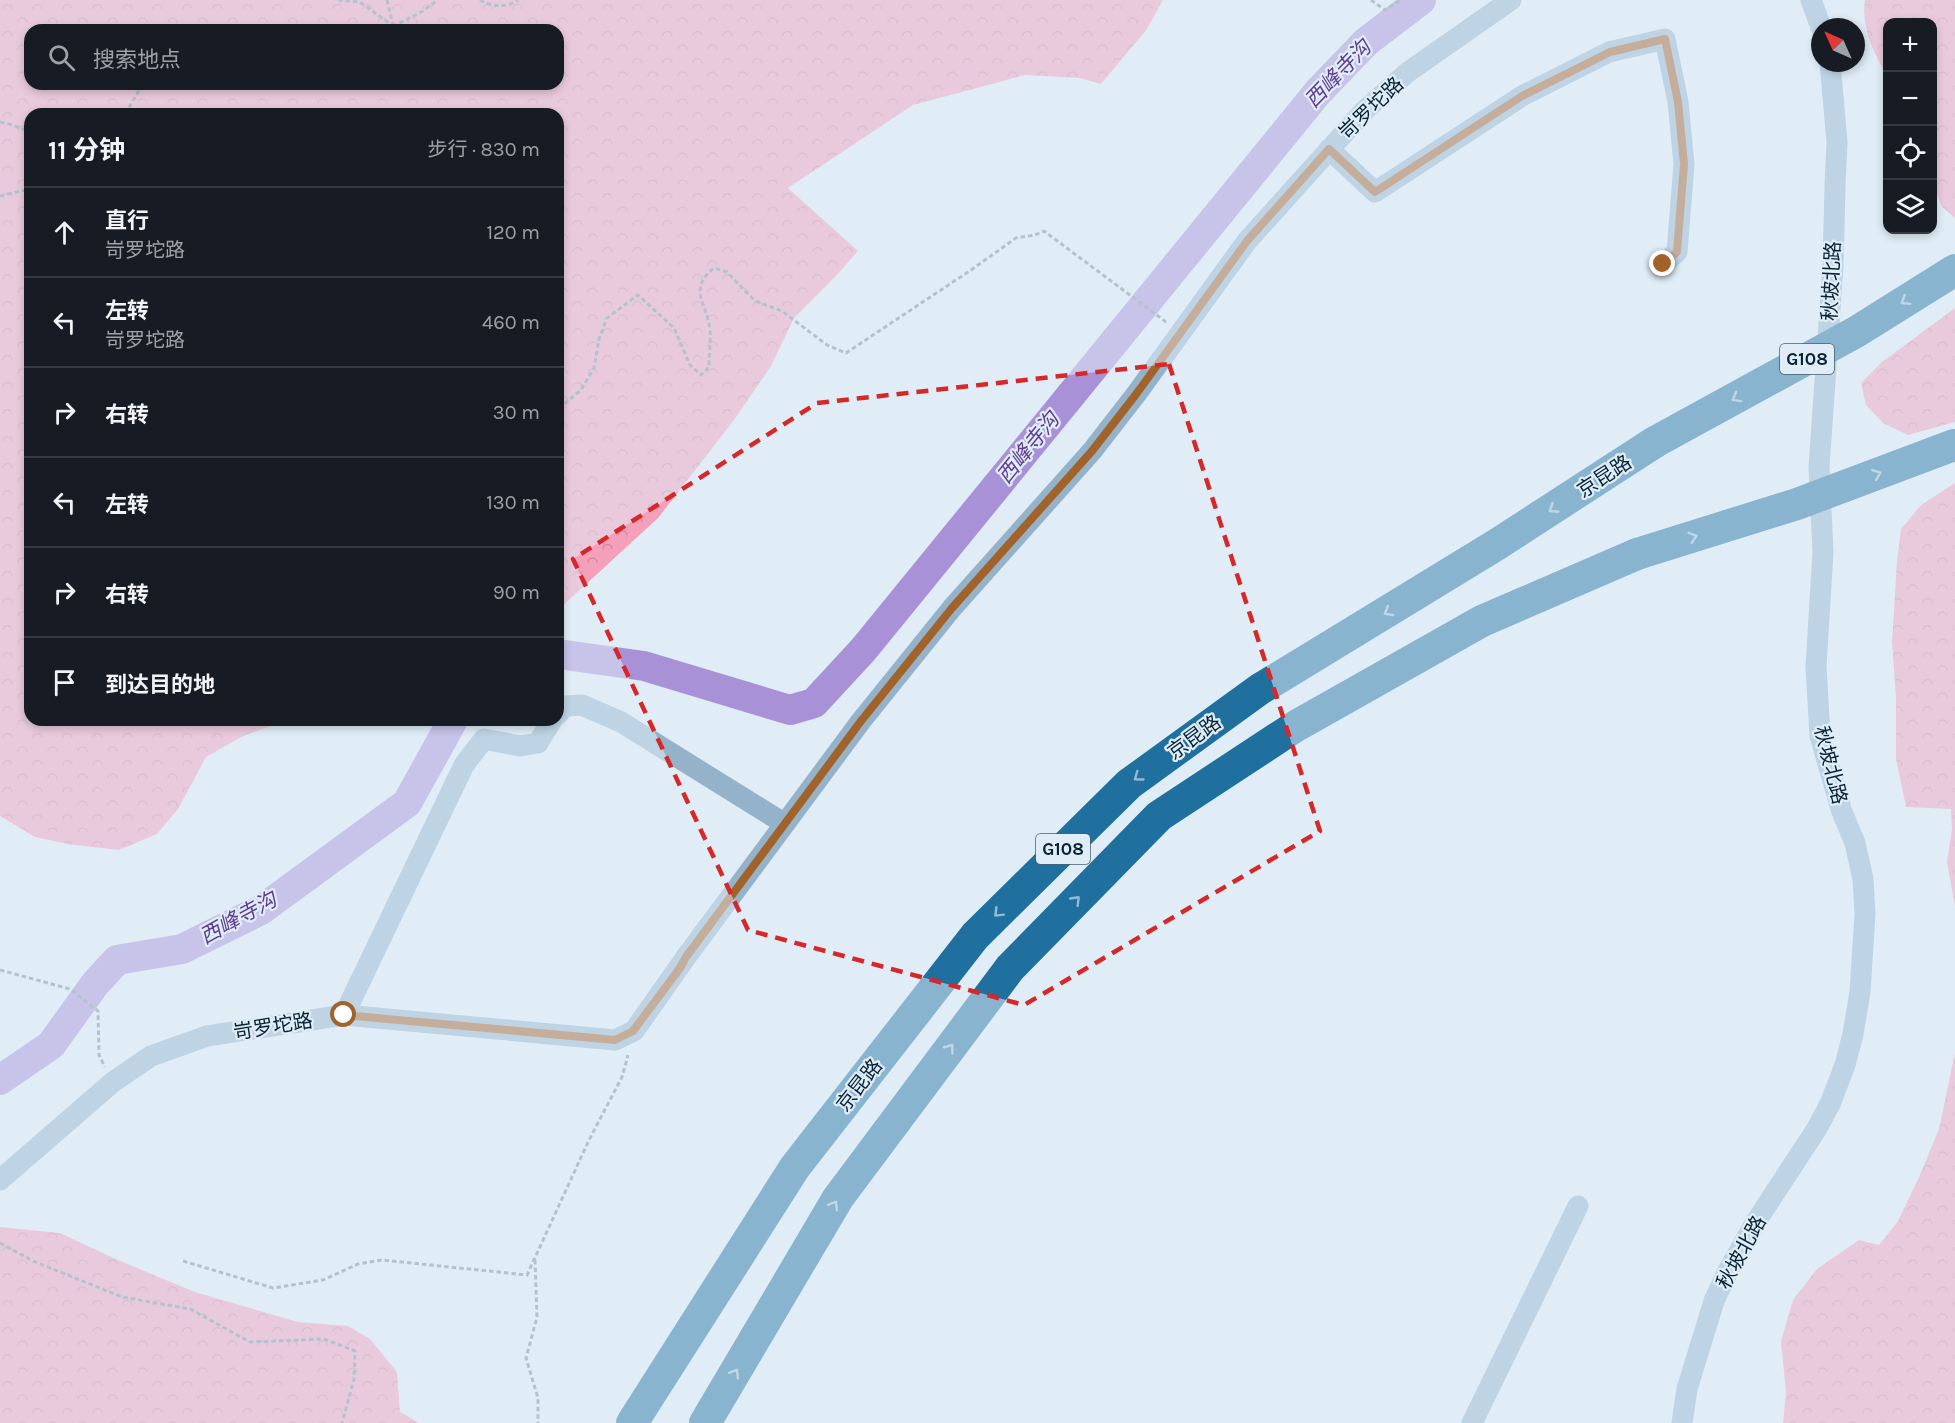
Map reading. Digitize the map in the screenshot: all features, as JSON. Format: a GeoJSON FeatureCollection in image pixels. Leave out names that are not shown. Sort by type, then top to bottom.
{"type":"FeatureCollection","features":[{"type":"Feature","properties":{"kind":"highway","name":"京昆路"},"geometry":{"type":"LineString","coordinates":[[632,1423],[795,1167],[975,936],[1129,784],[1260,689],[1496,545],[1655,442],[1856,332],[1955,270]]}},
{"type":"Feature","properties":{"kind":"highway","name":"G108"},"geometry":{"type":"LineString","coordinates":[[705,1423],[838,1198],[1010,968],[1159,816],[1296,726],[1482,621],[1637,554],[1797,504],[1954,445]]}},
{"type":"Feature","properties":{"kind":"street","name":"岢罗坨路"},"geometry":{"type":"LineString","coordinates":[[0,1180],[113,1082],[152,1056],[207,1036],[344,1015],[615,1040],[633,1031],[861,721],[952,608],[1098,443],[1247,241],[1365,110],[1408,72],[1511,0]]}},
{"type":"Feature","properties":{"kind":"street"},"geometry":{"type":"LineString","coordinates":[[1811,0],[1818,18]]}},
{"type":"Feature","properties":{"kind":"street"},"geometry":{"type":"LineString","coordinates":[[1329,149],[1375,192],[1522,96],[1610,52],[1665,39],[1678,102],[1684,164],[1677,252],[1663,264]]}},
{"type":"Feature","properties":{"kind":"street","name":"秋坡北路"},"geometry":{"type":"LineString","coordinates":[[1682,1423],[1687,1389],[1714,1301],[1757,1220],[1816,1130],[1830,1104],[1845,1065],[1860,992],[1865,914],[1863,879],[1856,843],[1842,812],[1820,736],[1816,666],[1823,552],[1819,466],[1833,266],[1834,186],[1838,142],[1831,72]]}},
{"type":"Feature","properties":{"kind":"street"},"geometry":{"type":"LineString","coordinates":[[564,707],[582,705],[621,722],[785,824]]}},
{"type":"Feature","properties":{"kind":"street"},"geometry":{"type":"LineString","coordinates":[[344,1015],[464,765],[484,739],[520,746],[538,743],[548,726]]}},
{"type":"Feature","properties":{"kind":"street"},"geometry":{"type":"LineString","coordinates":[[1472,1423],[1578,1206]]}},
{"type":"Feature","properties":{"kind":"path"},"geometry":{"type":"LineString","coordinates":[[338,0],[360,2],[390,24]]}},
{"type":"Feature","properties":{"kind":"path"},"geometry":{"type":"LineString","coordinates":[[387,0],[393,24]]}},
{"type":"Feature","properties":{"kind":"path"},"geometry":{"type":"LineString","coordinates":[[397,24],[438,0]]}},
{"type":"Feature","properties":{"kind":"path"},"geometry":{"type":"LineString","coordinates":[[480,0],[489,6],[512,5],[518,0]]}},
{"type":"Feature","properties":{"kind":"path"},"geometry":{"type":"LineString","coordinates":[[1371,0],[1384,10],[1401,0]]}},
{"type":"Feature","properties":{"kind":"path"},"geometry":{"type":"LineString","coordinates":[[129,108],[139,90]]}},
{"type":"Feature","properties":{"kind":"path"},"geometry":{"type":"LineString","coordinates":[[0,122],[13,124],[24,129]]}},
{"type":"Feature","properties":{"kind":"path"},"geometry":{"type":"LineString","coordinates":[[0,196],[24,190]]}},
{"type":"Feature","properties":{"kind":"path"},"geometry":{"type":"LineString","coordinates":[[564,404],[581,390],[594,368],[599,339],[607,318],[638,294],[674,327],[690,365],[701,375],[709,367],[710,329],[699,290],[705,276],[714,268],[727,272],[755,301],[782,311],[827,345],[846,353],[1016,238],[1044,231],[1166,322]]}},
{"type":"Feature","properties":{"kind":"path"},"geometry":{"type":"LineString","coordinates":[[0,970],[70,989],[98,1011],[99,1055],[113,1082]]}},
{"type":"Feature","properties":{"kind":"path"},"geometry":{"type":"LineString","coordinates":[[183,1261],[273,1288],[323,1280],[358,1264],[382,1260],[527,1275],[589,1140],[622,1077],[633,1031]]}},
{"type":"Feature","properties":{"kind":"path"},"geometry":{"type":"LineString","coordinates":[[0,1243],[33,1261],[122,1297],[190,1309],[250,1342],[324,1339],[355,1351],[354,1379],[342,1423]]}},
{"type":"Feature","properties":{"kind":"path"},"geometry":{"type":"LineString","coordinates":[[535,1258],[537,1317],[526,1358],[538,1398],[537,1423]]}},
{"type":"Feature","properties":{"kind":"highlighted area"},"geometry":{"type":"Polygon","coordinates":[[[1169,364],[1320,831],[1024,1005],[748,930],[573,559],[817,403],[1169,364]]]}},
{"type":"Feature","properties":{"kind":"green space"},"geometry":{"type":"Polygon","coordinates":[[[0,0],[1163,0],[1147,29],[1101,84],[1080,78],[1025,75],[913,105],[788,188],[858,251],[794,318],[771,366],[734,420],[658,518],[564,604],[564,108],[24,108],[24,726],[270,726],[243,736],[206,757],[178,809],[157,834],[119,850],[67,844],[35,837],[0,816],[0,0]]]}},
{"type":"Feature","properties":{"kind":"green space"},"geometry":{"type":"Polygon","coordinates":[[[1865,0],[1955,0],[1955,218],[1942,207],[1937,194],[1937,18],[1883,18],[1883,68],[1869,39],[1864,10],[1865,0]]]}},
{"type":"Feature","properties":{"kind":"green space"},"geometry":{"type":"Polygon","coordinates":[[[1955,308],[1955,422],[1908,435],[1883,423],[1866,405],[1861,383],[1882,362],[1955,308]]]}},
{"type":"Feature","properties":{"kind":"green space"},"geometry":{"type":"Polygon","coordinates":[[[1955,483],[1955,906],[1947,862],[1952,829],[1951,809],[1906,807],[1896,759],[1896,698],[1892,642],[1901,529],[1921,505],[1955,483]]]}},
{"type":"Feature","properties":{"kind":"green space"},"geometry":{"type":"Polygon","coordinates":[[[1955,1053],[1955,1423],[1783,1423],[1786,1392],[1781,1341],[1793,1300],[1817,1269],[1859,1240],[1879,1245],[1898,1221],[1939,1129],[1955,1053]]]}},
{"type":"Feature","properties":{"kind":"green space"},"geometry":{"type":"Polygon","coordinates":[[[0,1227],[60,1233],[195,1292],[298,1322],[348,1326],[370,1339],[397,1372],[400,1412],[419,1423],[0,1423],[0,1227]]]}},
{"type":"Feature","properties":{"kind":"waterway","name":"西峰寺沟"},"geometry":{"type":"LineString","coordinates":[[564,655],[644,666],[790,710],[814,703],[863,650],[1318,92],[1366,42],[1421,0]]}},
{"type":"Feature","properties":{"kind":"waterway","name":"西峰寺沟"},"geometry":{"type":"LineString","coordinates":[[0,1080],[51,1045],[95,984],[117,960],[182,949],[261,910],[407,803],[450,726]]}},
{"type":"Feature","properties":{"kind":"route"},"geometry":{"type":"LineString","coordinates":[[344,1015],[615,1040],[633,1031],[861,721],[952,608],[1092,451],[1247,241],[1329,149],[1375,192],[1522,96],[1610,52],[1665,39],[1678,102],[1684,164],[1677,252],[1663,264]]}}]}
